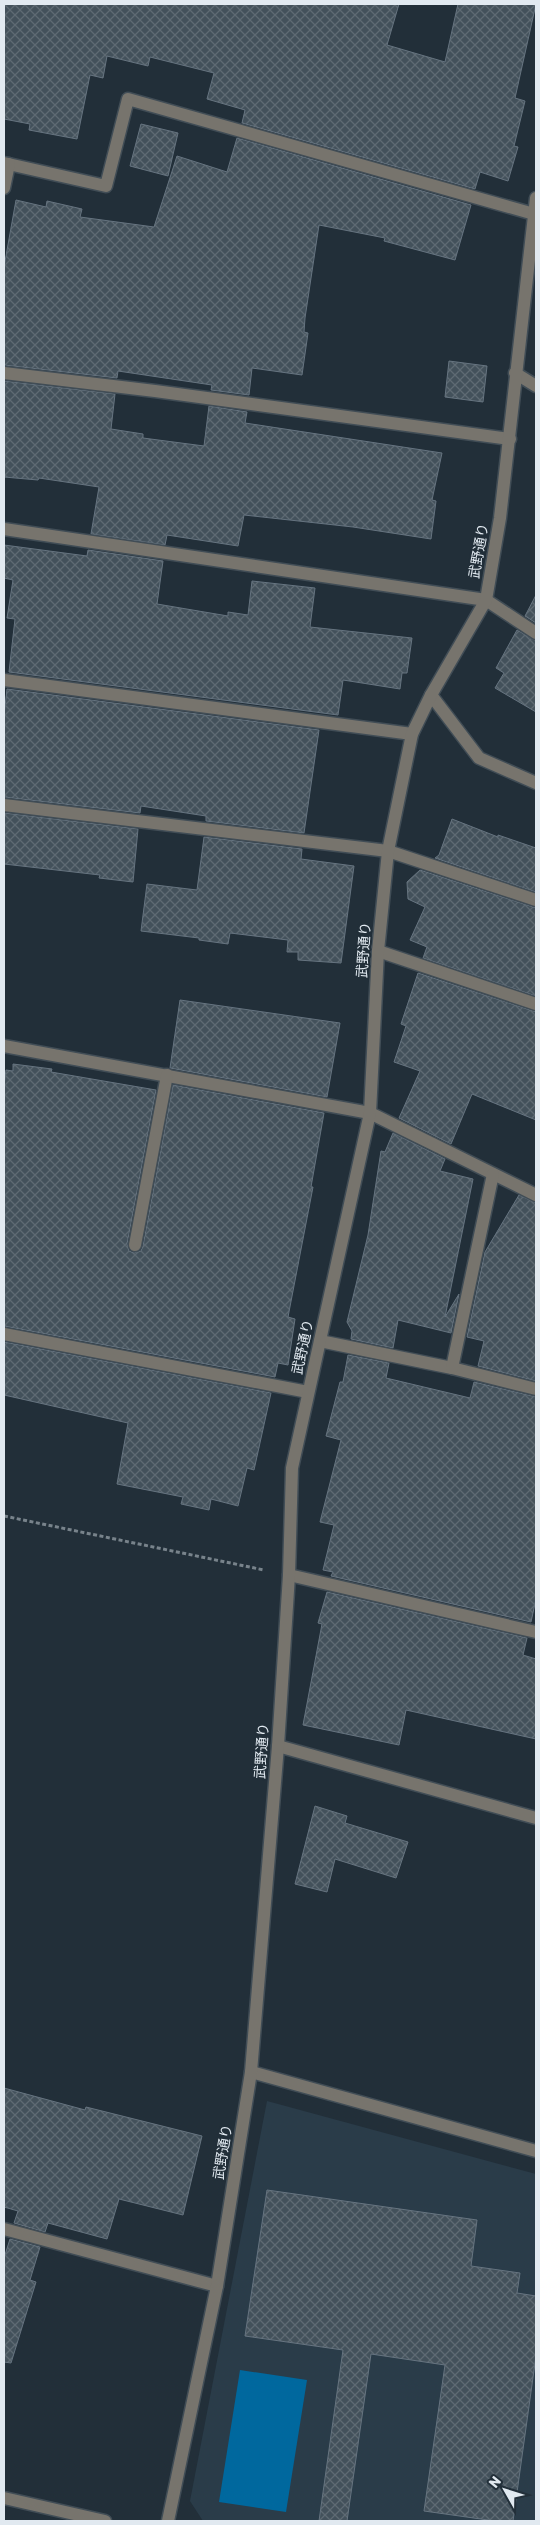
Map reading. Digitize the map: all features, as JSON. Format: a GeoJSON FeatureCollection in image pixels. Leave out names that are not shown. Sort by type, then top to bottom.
{"type":"FeatureCollection","features":[{"type":"Feature","properties":{"kind":"street"},"geometry":{"type":"LineString","coordinates":[[4,188],[6,164],[106,186],[128,99],[534,214]]}},
{"type":"Feature","properties":{"kind":"street","name":"武野通り"},"geometry":{"type":"LineString","coordinates":[[168,2521],[217,2286],[251,2072],[278,1746],[289,1575],[292,1468],[370,1114],[378,951],[388,851],[412,734],[431,695],[486,600],[500,518],[510,439],[515,373],[536,198]]}},
{"type":"Feature","properties":{"kind":"street"},"geometry":{"type":"LineString","coordinates":[[4,373],[155,391],[510,439]]}},
{"type":"Feature","properties":{"kind":"street"},"geometry":{"type":"LineString","coordinates":[[515,373],[536,386]]}},
{"type":"Feature","properties":{"kind":"street"},"geometry":{"type":"LineString","coordinates":[[4,529],[486,600],[536,633]]}},
{"type":"Feature","properties":{"kind":"street"},"geometry":{"type":"LineString","coordinates":[[4,680],[412,734]]}},
{"type":"Feature","properties":{"kind":"street"},"geometry":{"type":"LineString","coordinates":[[431,695],[479,758],[536,783]]}},
{"type":"Feature","properties":{"kind":"street"},"geometry":{"type":"LineString","coordinates":[[4,805],[388,851],[536,900]]}},
{"type":"Feature","properties":{"kind":"street"},"geometry":{"type":"LineString","coordinates":[[378,951],[536,1004]]}},
{"type":"Feature","properties":{"kind":"street"},"geometry":{"type":"LineString","coordinates":[[4,1046],[370,1114],[536,1195]]}},
{"type":"Feature","properties":{"kind":"street"},"geometry":{"type":"LineString","coordinates":[[135,1245],[168,1075]]}},
{"type":"Feature","properties":{"kind":"street"},"geometry":{"type":"LineString","coordinates":[[452,1368],[493,1174]]}},
{"type":"Feature","properties":{"kind":"street"},"geometry":{"type":"LineString","coordinates":[[4,1334],[308,1392]]}},
{"type":"Feature","properties":{"kind":"street"},"geometry":{"type":"LineString","coordinates":[[320,1341],[452,1368],[536,1389]]}},
{"type":"Feature","properties":{"kind":"street"},"geometry":{"type":"LineString","coordinates":[[289,1575],[536,1632]]}},
{"type":"Feature","properties":{"kind":"street"},"geometry":{"type":"LineString","coordinates":[[278,1746],[536,1818]]}},
{"type":"Feature","properties":{"kind":"street"},"geometry":{"type":"LineString","coordinates":[[251,2072],[536,2150]]}},
{"type":"Feature","properties":{"kind":"street"},"geometry":{"type":"LineString","coordinates":[[4,2229],[217,2286]]}},
{"type":"Feature","properties":{"kind":"street"},"geometry":{"type":"LineString","coordinates":[[4,2498],[105,2521]]}},
{"type":"Feature","properties":{"kind":"path"},"geometry":{"type":"LineString","coordinates":[[4,1516],[289,1575]]}},
{"type":"Feature","properties":{"kind":"shaded area"},"geometry":{"type":"Polygon","coordinates":[[[267,2101],[536,2174],[536,2521],[203,2521],[190,2501],[267,2101]]]}},
{"type":"Feature","properties":{"kind":"water"},"geometry":{"type":"Polygon","coordinates":[[[240,2370],[307,2380],[286,2512],[219,2502],[240,2370]]]}},
{"type":"Feature","properties":{"kind":"building"},"geometry":{"type":"Polygon","coordinates":[[[4,4],[399,4],[387,45],[445,62],[458,4],[536,4],[515,98],[525,101],[514,146],[518,147],[508,181],[480,172],[475,189],[242,123],[245,110],[207,99],[214,73],[150,57],[148,66],[107,56],[103,78],[90,75],[77,139],[29,130],[30,124],[4,119],[4,4]]]}},
{"type":"Feature","properties":{"kind":"building"},"geometry":{"type":"Polygon","coordinates":[[[141,124],[178,133],[168,176],[130,166],[141,124]]]}},
{"type":"Feature","properties":{"kind":"building"},"geometry":{"type":"Polygon","coordinates":[[[237,138],[471,205],[455,260],[384,241],[385,238],[319,225],[305,318],[304,332],[308,333],[302,375],[252,368],[249,395],[211,390],[212,385],[118,371],[117,378],[4,365],[4,267],[16,200],[46,207],[47,201],[82,209],[80,217],[154,227],[177,156],[227,172],[237,138]]]}},
{"type":"Feature","properties":{"kind":"building"},"geometry":{"type":"Polygon","coordinates":[[[449,361],[487,366],[483,402],[445,397],[449,361]]]}},
{"type":"Feature","properties":{"kind":"building"},"geometry":{"type":"Polygon","coordinates":[[[4,381],[115,394],[111,429],[143,434],[143,438],[204,446],[209,406],[247,412],[245,423],[442,453],[432,500],[436,501],[431,539],[353,527],[244,515],[238,546],[167,535],[165,545],[91,534],[99,487],[39,478],[38,480],[4,477],[4,381]]]}},
{"type":"Feature","properties":{"kind":"building"},"geometry":{"type":"Polygon","coordinates":[[[4,545],[87,556],[88,550],[163,561],[157,604],[228,616],[228,612],[248,615],[252,581],[315,588],[310,627],[412,638],[407,673],[402,673],[400,689],[343,680],[338,715],[9,672],[15,619],[7,618],[13,580],[4,578],[4,545]]]}},
{"type":"Feature","properties":{"kind":"building"},"geometry":{"type":"Polygon","coordinates":[[[536,595],[536,623],[525,616],[536,595]]]}},
{"type":"Feature","properties":{"kind":"building"},"geometry":{"type":"Polygon","coordinates":[[[517,630],[536,641],[536,712],[495,688],[504,673],[496,668],[517,630]]]}},
{"type":"Feature","properties":{"kind":"building"},"geometry":{"type":"Polygon","coordinates":[[[7,689],[319,730],[304,833],[206,821],[206,816],[141,806],[140,813],[4,797],[4,715],[7,689]]]}},
{"type":"Feature","properties":{"kind":"building"},"geometry":{"type":"Polygon","coordinates":[[[4,813],[138,829],[133,882],[99,878],[100,875],[4,864],[4,813]]]}},
{"type":"Feature","properties":{"kind":"building"},"geometry":{"type":"Polygon","coordinates":[[[452,819],[498,837],[498,835],[536,848],[536,892],[435,858],[439,855],[452,819]]]}},
{"type":"Feature","properties":{"kind":"building"},"geometry":{"type":"Polygon","coordinates":[[[204,837],[302,849],[301,859],[354,866],[341,963],[298,960],[298,952],[287,952],[288,940],[230,933],[228,944],[199,940],[199,938],[141,931],[147,884],[197,890],[204,837]]]}},
{"type":"Feature","properties":{"kind":"building"},"geometry":{"type":"Polygon","coordinates":[[[420,870],[536,908],[536,996],[423,958],[427,947],[410,940],[425,907],[408,899],[407,882],[420,870]]]}},
{"type":"Feature","properties":{"kind":"building"},"geometry":{"type":"Polygon","coordinates":[[[418,973],[536,1012],[536,1120],[472,1094],[451,1144],[399,1118],[420,1071],[394,1062],[406,1026],[401,1024],[418,973]]]}},
{"type":"Feature","properties":{"kind":"building"},"geometry":{"type":"Polygon","coordinates":[[[180,1000],[340,1023],[327,1097],[170,1068],[180,1000]]]}},
{"type":"Feature","properties":{"kind":"building"},"geometry":{"type":"Polygon","coordinates":[[[13,1064],[52,1069],[51,1072],[156,1090],[127,1244],[129,1251],[134,1253],[141,1251],[143,1246],[173,1085],[324,1113],[311,1187],[313,1187],[288,1317],[295,1319],[288,1365],[278,1363],[275,1377],[4,1326],[4,1085],[6,1070],[13,1071],[13,1064]]]}},
{"type":"Feature","properties":{"kind":"building"},"geometry":{"type":"Polygon","coordinates":[[[393,1133],[445,1159],[440,1171],[473,1179],[445,1317],[459,1294],[451,1333],[398,1320],[393,1348],[351,1339],[352,1331],[347,1322],[368,1235],[381,1151],[385,1152],[393,1133]]]}},
{"type":"Feature","properties":{"kind":"building"},"geometry":{"type":"Polygon","coordinates":[[[519,1195],[536,1203],[536,1381],[478,1366],[484,1341],[467,1337],[485,1252],[519,1195]]]}},
{"type":"Feature","properties":{"kind":"building"},"geometry":{"type":"Polygon","coordinates":[[[4,1342],[271,1393],[254,1470],[247,1468],[238,1506],[211,1499],[209,1510],[181,1504],[183,1497],[117,1484],[128,1423],[4,1395],[4,1342]]]}},
{"type":"Feature","properties":{"kind":"building"},"geometry":{"type":"Polygon","coordinates":[[[348,1355],[389,1363],[386,1378],[470,1398],[474,1382],[536,1397],[536,1599],[531,1622],[331,1576],[333,1572],[323,1570],[334,1525],[320,1522],[341,1440],[326,1436],[340,1382],[343,1382],[348,1355]]]}},
{"type":"Feature","properties":{"kind":"building"},"geometry":{"type":"Polygon","coordinates":[[[327,1592],[527,1638],[523,1655],[536,1659],[536,1739],[406,1710],[399,1745],[303,1725],[322,1624],[318,1623],[327,1592]]]}},
{"type":"Feature","properties":{"kind":"building"},"geometry":{"type":"Polygon","coordinates":[[[315,1806],[347,1816],[345,1823],[408,1842],[396,1878],[335,1859],[327,1892],[295,1884],[315,1806]]]}},
{"type":"Feature","properties":{"kind":"building"},"geometry":{"type":"Polygon","coordinates":[[[4,2088],[85,2110],[86,2107],[202,2136],[183,2215],[119,2199],[107,2239],[48,2223],[45,2232],[14,2223],[18,2211],[4,2207],[4,2088]]]}},
{"type":"Feature","properties":{"kind":"building"},"geometry":{"type":"Polygon","coordinates":[[[267,2190],[477,2220],[471,2266],[520,2273],[517,2293],[536,2296],[536,2356],[513,2521],[495,2521],[424,2511],[445,2365],[371,2354],[347,2521],[319,2521],[343,2350],[245,2336],[267,2190]]]}},
{"type":"Feature","properties":{"kind":"building"},"geometry":{"type":"Polygon","coordinates":[[[10,2239],[40,2247],[30,2280],[36,2282],[11,2363],[4,2362],[4,2258],[10,2239]]]}}]}
